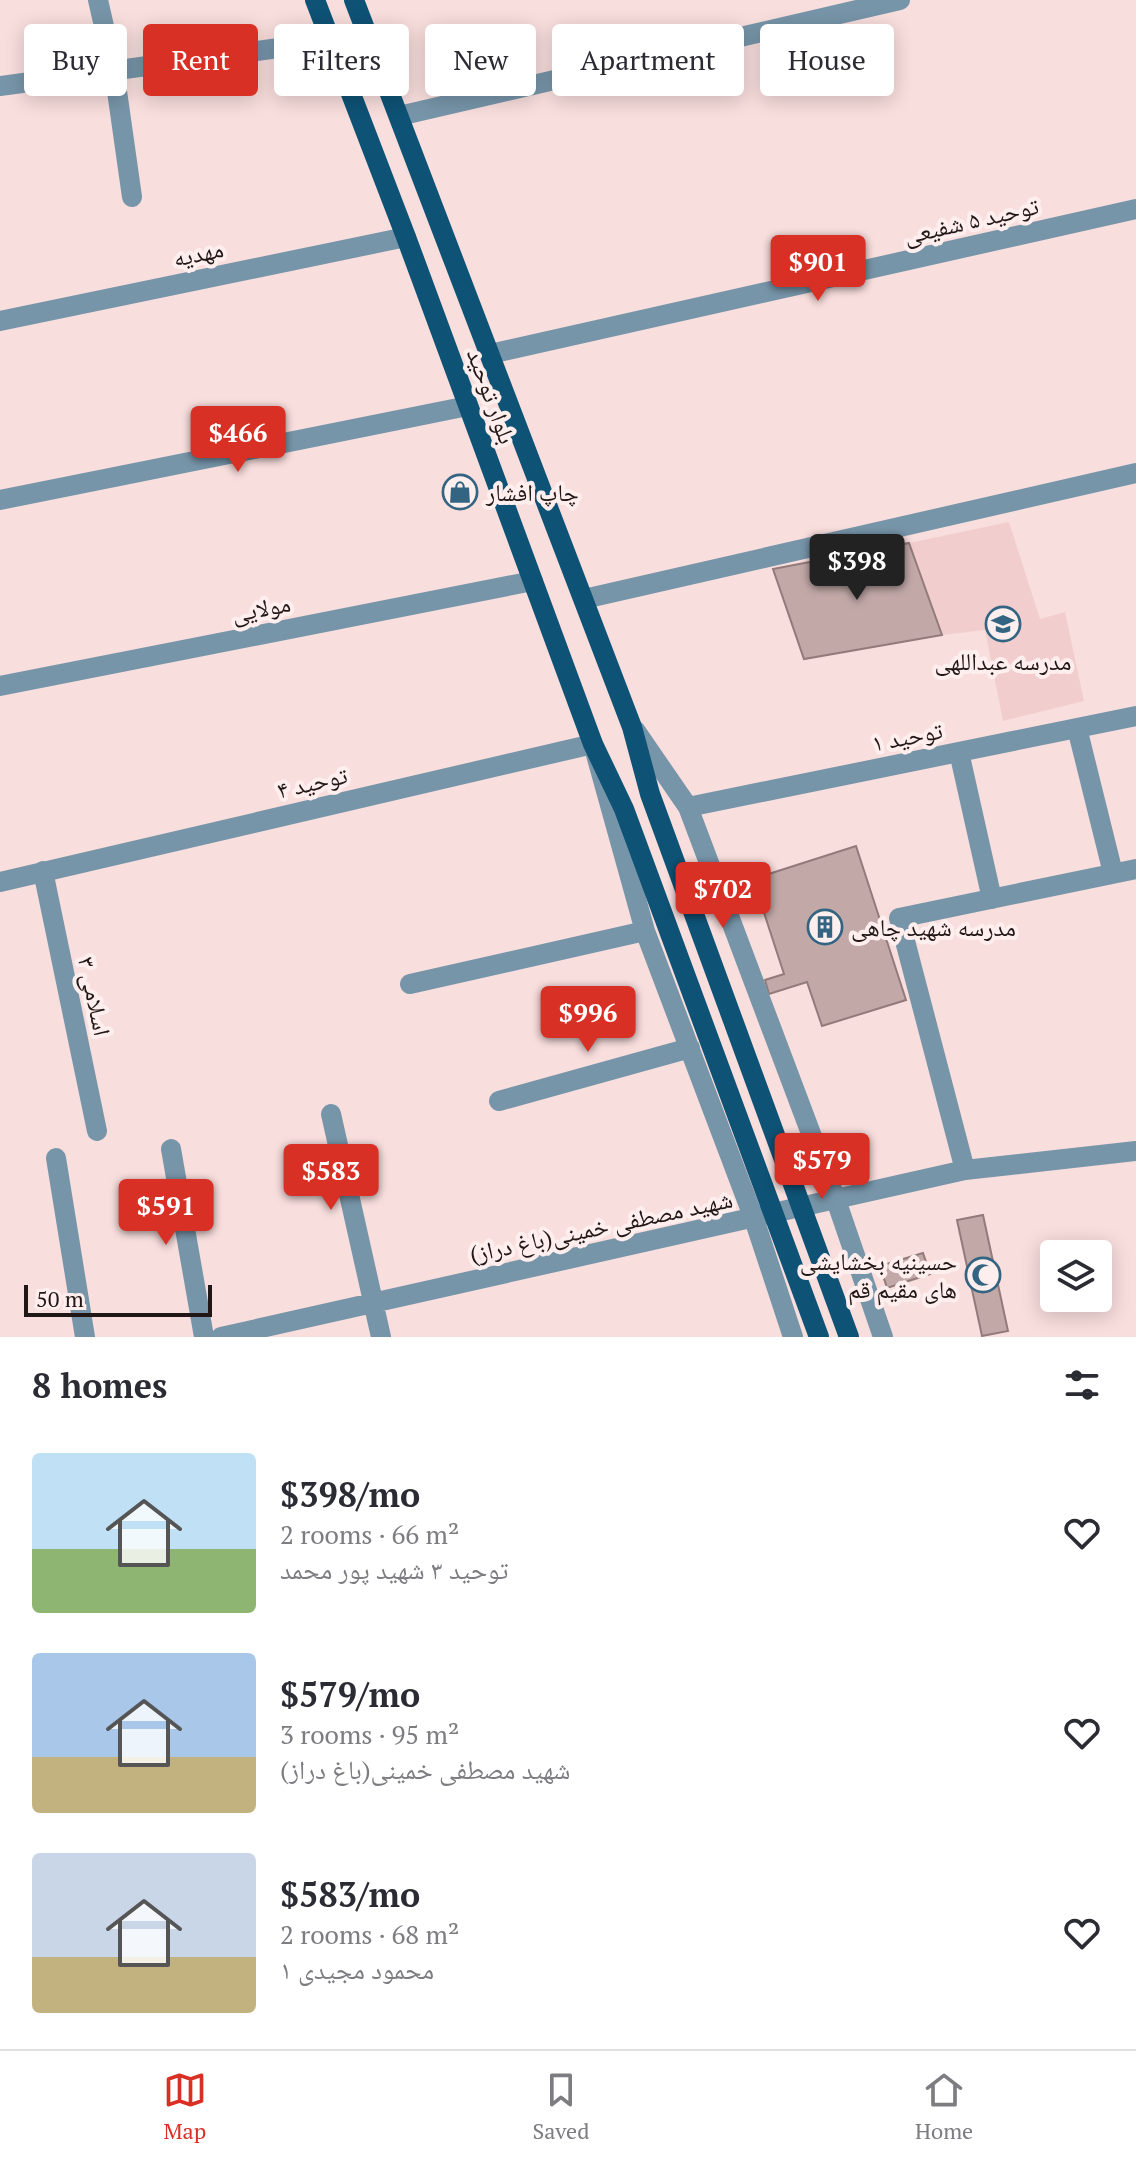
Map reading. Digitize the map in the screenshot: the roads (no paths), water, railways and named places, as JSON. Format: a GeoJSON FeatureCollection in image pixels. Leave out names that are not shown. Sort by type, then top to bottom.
{"type":"FeatureCollection","features":[{"type":"Feature","properties":{"kind":"main road","name":"بلوار توحید"},"geometry":{"type":"LineString","coordinates":[[315,0],[324,24]]}},
{"type":"Feature","properties":{"kind":"main road","name":"بلوار توحید"},"geometry":{"type":"LineString","coordinates":[[354,0],[632,727],[650,794],[849,1337]]}},
{"type":"Feature","properties":{"kind":"main road","name":"بلوار توحید"},"geometry":{"type":"LineString","coordinates":[[351,96],[593,744],[624,809],[819,1337]]}},
{"type":"Feature","properties":{"kind":"street"},"geometry":{"type":"LineString","coordinates":[[98,0],[103,24]]}},
{"type":"Feature","properties":{"kind":"street"},"geometry":{"type":"LineString","coordinates":[[399,116],[900,0]]}},
{"type":"Feature","properties":{"kind":"street"},"geometry":{"type":"LineString","coordinates":[[127,68],[274,49]]}},
{"type":"Feature","properties":{"kind":"street"},"geometry":{"type":"LineString","coordinates":[[0,86],[24,83]]}},
{"type":"Feature","properties":{"kind":"street"},"geometry":{"type":"LineString","coordinates":[[118,96],[132,197]]}},
{"type":"Feature","properties":{"kind":"street","name":"توحید ۵ شفیعی"},"geometry":{"type":"LineString","coordinates":[[490,354],[1136,209]]}},
{"type":"Feature","properties":{"kind":"street","name":"مهدیه"},"geometry":{"type":"LineString","coordinates":[[0,321],[406,237]]}},
{"type":"Feature","properties":{"kind":"street"},"geometry":{"type":"LineString","coordinates":[[0,500],[468,406]]}},
{"type":"Feature","properties":{"kind":"street"},"geometry":{"type":"LineString","coordinates":[[584,599],[1136,473]]}},
{"type":"Feature","properties":{"kind":"street","name":"مولایی"},"geometry":{"type":"LineString","coordinates":[[0,686],[533,581]]}},
{"type":"Feature","properties":{"kind":"street","name":"توحید ۱"},"geometry":{"type":"LineString","coordinates":[[688,807],[1136,716]]}},
{"type":"Feature","properties":{"kind":"street"},"geometry":{"type":"LineString","coordinates":[[632,727],[688,807],[836,1200],[883,1337]]}},
{"type":"Feature","properties":{"kind":"street"},"geometry":{"type":"LineString","coordinates":[[1077,728],[1113,873]]}},
{"type":"Feature","properties":{"kind":"street"},"geometry":{"type":"LineString","coordinates":[[593,744],[645,931],[754,1219],[793,1337]]}},
{"type":"Feature","properties":{"kind":"street","name":"توحید ۴"},"geometry":{"type":"LineString","coordinates":[[0,882],[593,744]]}},
{"type":"Feature","properties":{"kind":"street"},"geometry":{"type":"LineString","coordinates":[[959,752],[992,899]]}},
{"type":"Feature","properties":{"kind":"street","name":"۳ اسلامی"},"geometry":{"type":"LineString","coordinates":[[43,871],[97,1131]]}},
{"type":"Feature","properties":{"kind":"street"},"geometry":{"type":"LineString","coordinates":[[965,1170],[899,918],[1113,873],[1136,871]]}},
{"type":"Feature","properties":{"kind":"street"},"geometry":{"type":"LineString","coordinates":[[410,984],[645,931]]}},
{"type":"Feature","properties":{"kind":"street"},"geometry":{"type":"LineString","coordinates":[[499,1101],[690,1048]]}},
{"type":"Feature","properties":{"kind":"street"},"geometry":{"type":"LineString","coordinates":[[331,1114],[381,1337]]}},
{"type":"Feature","properties":{"kind":"street"},"geometry":{"type":"LineString","coordinates":[[171,1149],[204,1337]]}},
{"type":"Feature","properties":{"kind":"street","name":"شهید مصطفی خمینی(باغ دراز)"},"geometry":{"type":"LineString","coordinates":[[221,1337],[965,1170],[1136,1151]]}},
{"type":"Feature","properties":{"kind":"street"},"geometry":{"type":"LineString","coordinates":[[56,1158],[85,1337]]}},
{"type":"Feature","properties":{"kind":"place","name":"چاپ افشار"},"geometry":{"type":"Point","coordinates":[460,492]}},
{"type":"Feature","properties":{"kind":"place","name":"مدرسه عبداللهی"},"geometry":{"type":"Point","coordinates":[1003,624]}},
{"type":"Feature","properties":{"kind":"place","name":"مدرسه شهید چاهی"},"geometry":{"type":"Point","coordinates":[825,927]}},
{"type":"Feature","properties":{"kind":"place","name":"حسینیه بخشایشی های مقیم قم"},"geometry":{"type":"Point","coordinates":[983,1275]}}]}
